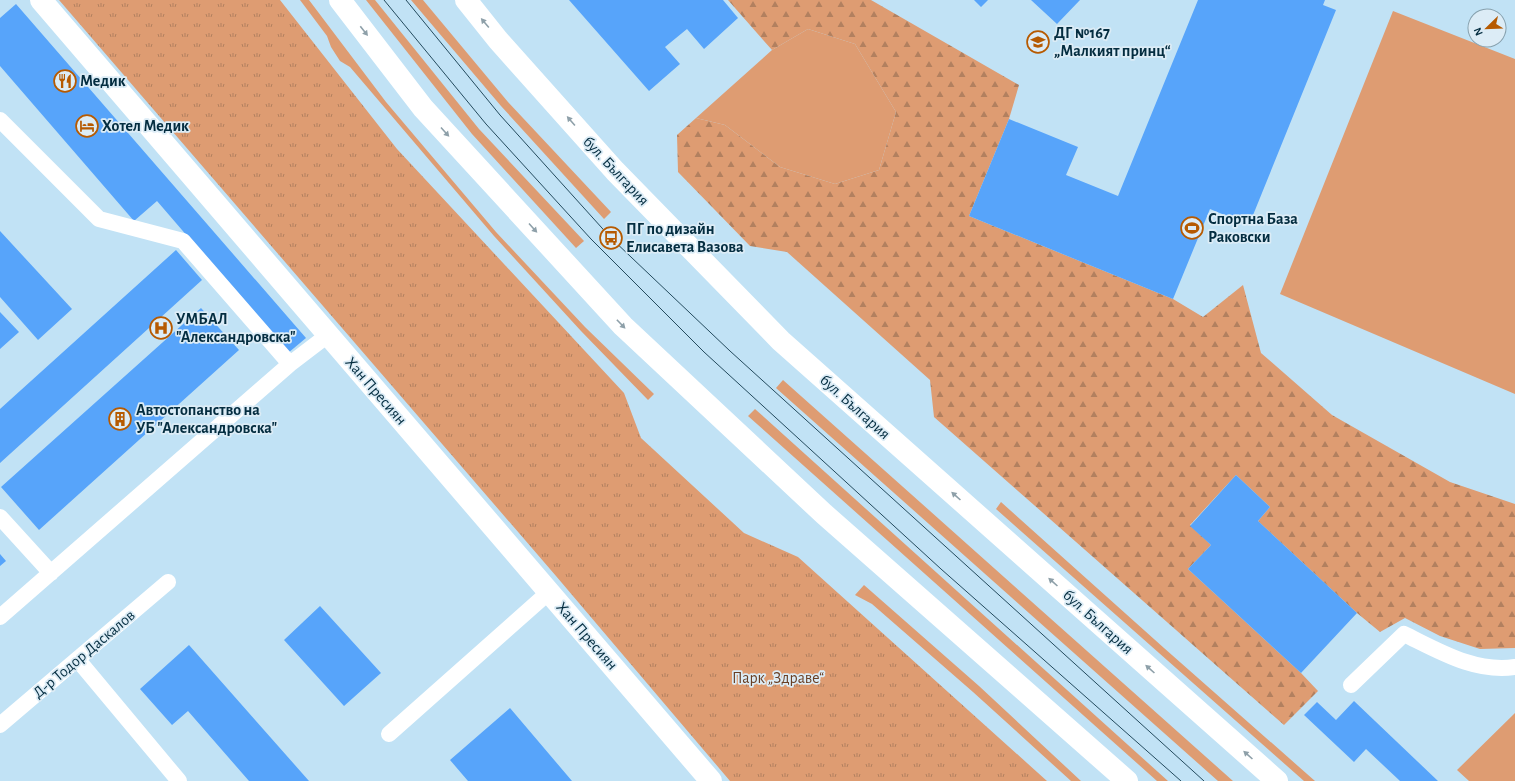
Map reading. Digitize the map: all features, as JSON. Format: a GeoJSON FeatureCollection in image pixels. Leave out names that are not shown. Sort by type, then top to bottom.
{"type":"FeatureCollection","features":[{"type":"Feature","properties":{"kind":"main road","name":"Хан Пресиян"},"geometry":{"type":"LineString","coordinates":[[42,0],[711,781]]}},
{"type":"Feature","properties":{"kind":"main road"},"geometry":{"type":"LineString","coordinates":[[340,0],[423,108],[623,326],[824,514],[1127,781]]}},
{"type":"Feature","properties":{"kind":"main road","name":"бул. България"},"geometry":{"type":"LineString","coordinates":[[467,0],[498,40],[615,172],[781,340],[1277,781]]}},
{"type":"Feature","properties":{"kind":"lane"},"geometry":{"type":"LineString","coordinates":[[0,120],[99,219],[182,241],[290,364]]}},
{"type":"Feature","properties":{"kind":"lane"},"geometry":{"type":"LineString","coordinates":[[0,617],[290,364],[328,335]]}},
{"type":"Feature","properties":{"kind":"lane"},"geometry":{"type":"LineString","coordinates":[[0,517],[51,573]]}},
{"type":"Feature","properties":{"kind":"lane","name":"Д-р Тодор Даскалов"},"geometry":{"type":"LineString","coordinates":[[0,725],[168,582]]}},
{"type":"Feature","properties":{"kind":"lane"},"geometry":{"type":"LineString","coordinates":[[389,734],[549,592]]}},
{"type":"Feature","properties":{"kind":"lane"},"geometry":{"type":"LineString","coordinates":[[1351,685],[1404,634],[1462,662],[1501,669],[1515,667]]}},
{"type":"Feature","properties":{"kind":"lane"},"geometry":{"type":"LineString","coordinates":[[78,660],[179,781]]}},
{"type":"Feature","properties":{"kind":"green space","name":"Парк „Здраве“"},"geometry":{"type":"Polygon","coordinates":[[[59,0],[280,0],[397,149],[624,393],[641,438],[744,533],[798,557],[1047,781],[730,781],[556,576],[59,0]]]}},
{"type":"Feature","properties":{"kind":"green space"},"geometry":{"type":"Polygon","coordinates":[[[300,0],[309,0],[386,102],[496,232],[585,327],[654,394],[648,400],[581,331],[494,236],[350,67],[340,61],[331,47],[327,36],[300,0]]]}},
{"type":"Feature","properties":{"kind":"green space"},"geometry":{"type":"Polygon","coordinates":[[[366,0],[375,0],[479,129],[584,241],[576,248],[472,134],[366,0]]]}},
{"type":"Feature","properties":{"kind":"green space"},"geometry":{"type":"Polygon","coordinates":[[[411,0],[423,0],[508,102],[611,212],[604,219],[501,106],[411,0]]]}},
{"type":"Feature","properties":{"kind":"green space"},"geometry":{"type":"Polygon","coordinates":[[[728,0],[871,0],[1019,85],[1009,119],[969,216],[1173,299],[1203,317],[1243,285],[1261,353],[1332,415],[1450,482],[1515,504],[1515,648],[1480,649],[1440,636],[1405,618],[1380,632],[1357,613],[1258,521],[1270,507],[1236,475],[1190,525],[1211,545],[1188,569],[1301,673],[1318,691],[1284,725],[934,417],[930,380],[787,252],[750,246],[678,172],[677,135],[696,118],[725,125],[780,167],[835,184],[879,170],[896,112],[855,44],[808,29],[772,50],[728,0]]]}},
{"type":"Feature","properties":{"kind":"green space"},"geometry":{"type":"Polygon","coordinates":[[[1393,11],[1467,40],[1467,48],[1487,48],[1515,59],[1515,394],[1280,294],[1393,11]]]}},
{"type":"Feature","properties":{"kind":"green space"},"geometry":{"type":"Polygon","coordinates":[[[808,29],[855,44],[896,112],[879,170],[835,184],[780,167],[725,125],[696,118],[772,50],[808,29]]]}},
{"type":"Feature","properties":{"kind":"green space"},"geometry":{"type":"Polygon","coordinates":[[[783,380],[1233,781],[1218,781],[776,388],[783,380]]]}},
{"type":"Feature","properties":{"kind":"green space"},"geometry":{"type":"Polygon","coordinates":[[[755,409],[1168,781],[1157,781],[748,416],[755,409]]]}},
{"type":"Feature","properties":{"kind":"green space"},"geometry":{"type":"Polygon","coordinates":[[[1001,502],[1315,781],[1304,781],[996,509],[1001,502]]]}},
{"type":"Feature","properties":{"kind":"green space"},"geometry":{"type":"Polygon","coordinates":[[[864,585],[979,686],[1081,781],[1071,781],[973,692],[872,604],[855,595],[864,585]]]}},
{"type":"Feature","properties":{"kind":"green space"},"geometry":{"type":"Polygon","coordinates":[[[1515,713],[1515,781],[1469,781],[1457,770],[1515,713]]]}},
{"type":"Feature","properties":{"kind":"building"},"geometry":{"type":"Polygon","coordinates":[[[569,0],[723,0],[738,18],[704,49],[687,29],[665,47],[680,64],[649,91],[569,0]]]}},
{"type":"Feature","properties":{"kind":"building"},"geometry":{"type":"Polygon","coordinates":[[[974,0],[988,0],[981,7],[974,0]]]}},
{"type":"Feature","properties":{"kind":"building"},"geometry":{"type":"Polygon","coordinates":[[[1031,0],[1080,0],[1057,24],[1031,0]]]}},
{"type":"Feature","properties":{"kind":"building"},"geometry":{"type":"Polygon","coordinates":[[[1198,0],[1325,0],[1323,5],[1336,10],[1249,225],[1210,209],[1173,299],[969,216],[1009,119],[1078,147],[1066,175],[1118,196],[1198,0]]]}},
{"type":"Feature","properties":{"kind":"building","name":"Хотел Медик"},"geometry":{"type":"Polygon","coordinates":[[[16,4],[306,338],[288,353],[157,201],[134,221],[0,66],[0,18],[16,4]]]}},
{"type":"Feature","properties":{"kind":"building"},"geometry":{"type":"Polygon","coordinates":[[[0,231],[72,309],[38,340],[0,297],[0,231]]]}},
{"type":"Feature","properties":{"kind":"building"},"geometry":{"type":"Polygon","coordinates":[[[176,250],[202,280],[0,463],[0,409],[176,250]]]}},
{"type":"Feature","properties":{"kind":"building","name":"Автостопанство на УБ \"Александровска\""},"geometry":{"type":"Polygon","coordinates":[[[201,308],[239,350],[39,530],[1,487],[201,308]]]}},
{"type":"Feature","properties":{"kind":"building"},"geometry":{"type":"Polygon","coordinates":[[[0,312],[19,332],[0,349],[0,312]]]}},
{"type":"Feature","properties":{"kind":"building"},"geometry":{"type":"Polygon","coordinates":[[[1236,475],[1270,507],[1258,521],[1357,613],[1301,673],[1188,569],[1211,545],[1190,526],[1236,475]]]}},
{"type":"Feature","properties":{"kind":"building"},"geometry":{"type":"Polygon","coordinates":[[[0,554],[6,561],[0,566],[0,554]]]}},
{"type":"Feature","properties":{"kind":"building"},"geometry":{"type":"Polygon","coordinates":[[[320,606],[381,673],[344,706],[284,640],[320,606]]]}},
{"type":"Feature","properties":{"kind":"building"},"geometry":{"type":"Polygon","coordinates":[[[189,645],[309,781],[249,781],[188,711],[172,725],[140,689],[189,645]]]}},
{"type":"Feature","properties":{"kind":"building"},"geometry":{"type":"Polygon","coordinates":[[[1354,701],[1438,781],[1400,781],[1366,749],[1354,762],[1304,715],[1317,702],[1336,720],[1354,701]]]}},
{"type":"Feature","properties":{"kind":"building"},"geometry":{"type":"Polygon","coordinates":[[[510,708],[572,781],[468,781],[450,760],[510,708]]]}},
{"type":"Feature","properties":{"kind":"tram line"},"geometry":{"type":"LineString","coordinates":[[384,0],[486,124],[591,239],[704,352],[941,569],[1181,781]]}},
{"type":"Feature","properties":{"kind":"tram line"},"geometry":{"type":"LineString","coordinates":[[406,0],[500,115],[611,238],[730,351],[1204,781]]}},
{"type":"Feature","properties":{"kind":"place","name":"ДГ №167 „Малкият принц“"},"geometry":{"type":"Point","coordinates":[1038,42]}},
{"type":"Feature","properties":{"kind":"place","name":"Медик"},"geometry":{"type":"Point","coordinates":[65,81]}},
{"type":"Feature","properties":{"kind":"place","name":"Хотел Медик"},"geometry":{"type":"Point","coordinates":[87,126]}},
{"type":"Feature","properties":{"kind":"place","name":"Спортна База Раковски"},"geometry":{"type":"Point","coordinates":[1192,228]}},
{"type":"Feature","properties":{"kind":"place","name":"ПГ по дизайн Елисавета Вазова"},"geometry":{"type":"Point","coordinates":[611,238]}},
{"type":"Feature","properties":{"kind":"place","name":"УМБАЛ \"Александровска\""},"geometry":{"type":"Point","coordinates":[161,328]}},
{"type":"Feature","properties":{"kind":"place","name":"Автостопанство на УБ \"Александровска\""},"geometry":{"type":"Point","coordinates":[120,419]}}]}
